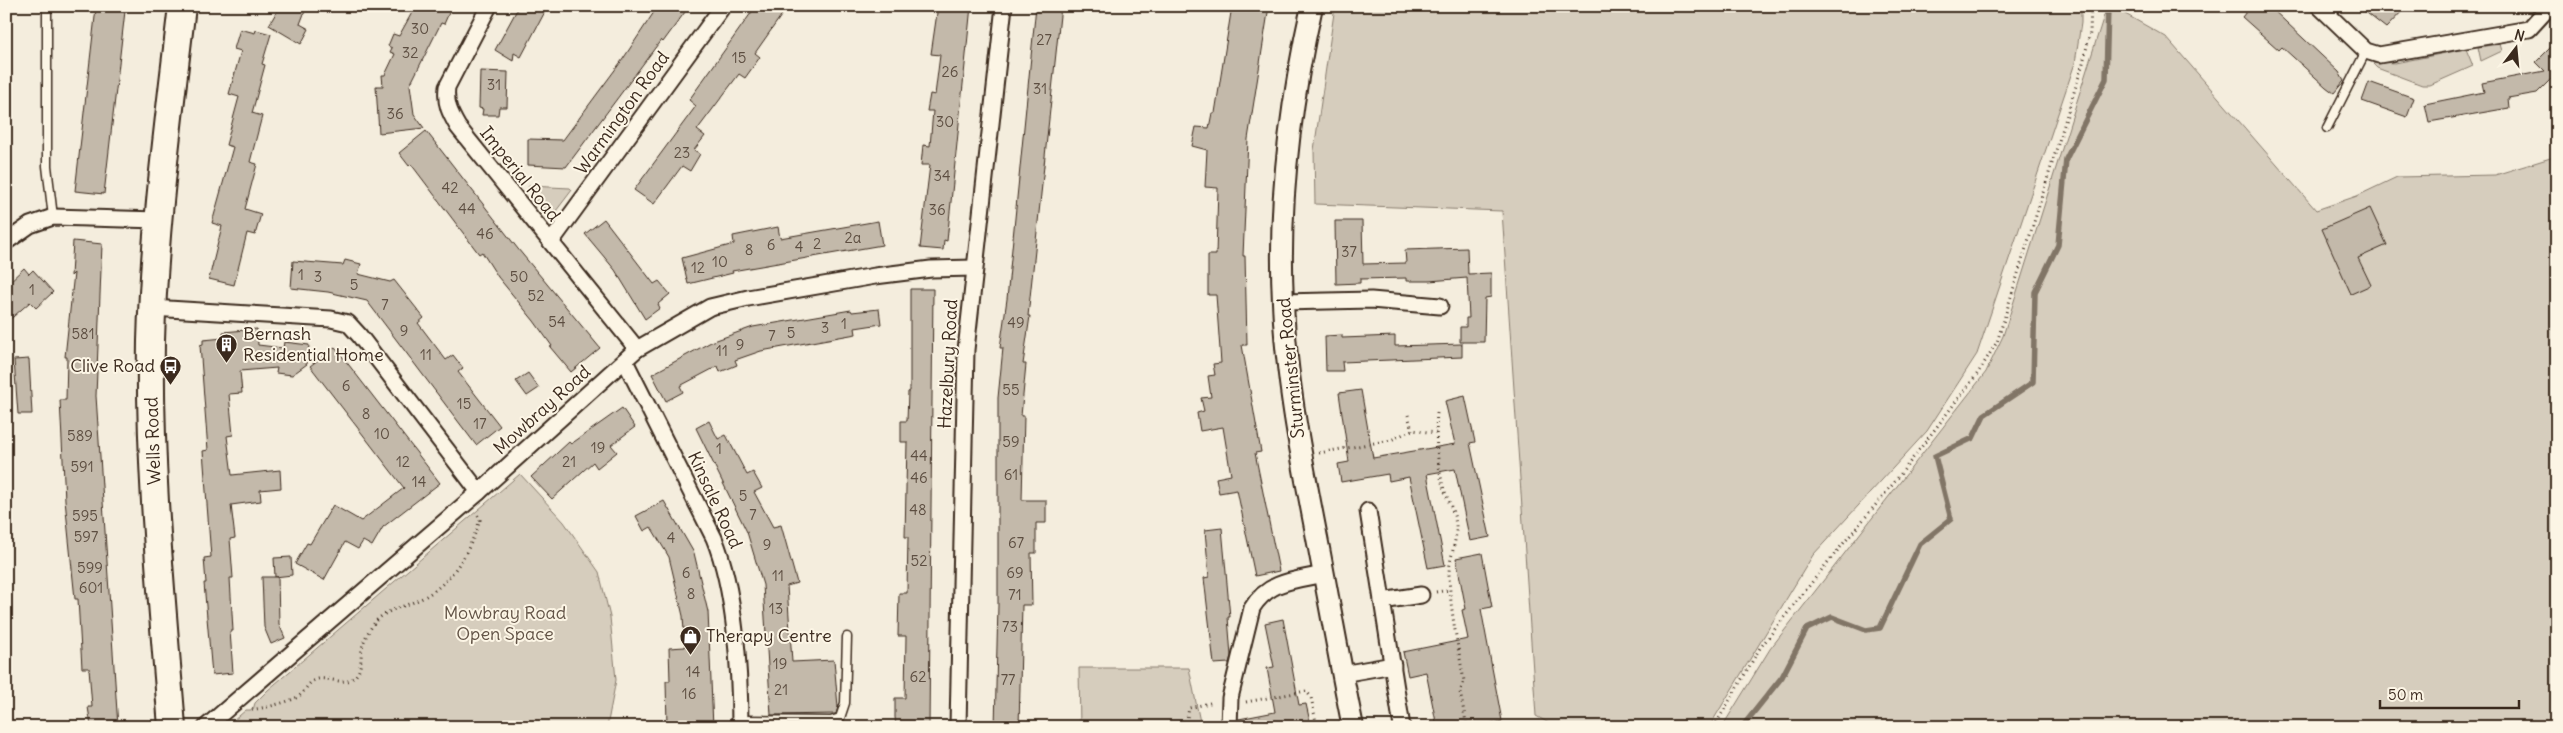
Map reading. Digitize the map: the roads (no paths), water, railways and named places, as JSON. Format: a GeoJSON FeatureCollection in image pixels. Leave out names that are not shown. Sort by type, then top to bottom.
{"type":"FeatureCollection","features":[{"type":"Feature","properties":{"kind":"highway","name":"Wells Road"},"geometry":{"type":"LineString","coordinates":[[172,727],[153,467],[152,308],[158,220],[182,6]]}},
{"type":"Feature","properties":{"kind":"street","name":"Imperial Road"},"geometry":{"type":"LineString","coordinates":[[489,6],[447,87],[446,100],[448,109],[458,127],[637,349]]}},
{"type":"Feature","properties":{"kind":"street","name":"Warmington Road"},"geometry":{"type":"LineString","coordinates":[[551,242],[723,6]]}},
{"type":"Feature","properties":{"kind":"street","name":"Hazelbury Road"},"geometry":{"type":"LineString","coordinates":[[958,727],[962,457],[966,350],[1004,6]]}},
{"type":"Feature","properties":{"kind":"street","name":"Sturminster Road"},"geometry":{"type":"LineString","coordinates":[[1312,6],[1289,121],[1283,201],[1282,302],[1287,362],[1301,456],[1353,727]]}},
{"type":"Feature","properties":{"kind":"street"},"geometry":{"type":"LineString","coordinates":[[2319,6],[2366,51],[2378,55],[2529,28],[2550,6]]}},
{"type":"Feature","properties":{"kind":"street"},"geometry":{"type":"LineString","coordinates":[[6,242],[30,225],[53,217],[158,220]]}},
{"type":"Feature","properties":{"kind":"street","name":"Mowbray Road"},"geometry":{"type":"LineString","coordinates":[[206,727],[474,496],[637,349],[710,307],[729,302],[931,268],[974,268]]}},
{"type":"Feature","properties":{"kind":"street"},"geometry":{"type":"LineString","coordinates":[[1282,302],[1371,300],[1440,306]]}},
{"type":"Feature","properties":{"kind":"street"},"geometry":{"type":"LineString","coordinates":[[152,308],[331,319],[348,323],[359,335],[474,496]]}},
{"type":"Feature","properties":{"kind":"street","name":"Kinsale Road"},"geometry":{"type":"LineString","coordinates":[[625,361],[714,538],[724,564],[732,609],[740,723]]}},
{"type":"Feature","properties":{"kind":"street"},"geometry":{"type":"LineString","coordinates":[[1368,511],[1402,727]]}},
{"type":"Feature","properties":{"kind":"street"},"geometry":{"type":"LineString","coordinates":[[1229,727],[1230,701],[1252,608],[1260,595],[1281,583],[1324,574]]}},
{"type":"Feature","properties":{"kind":"street"},"geometry":{"type":"LineString","coordinates":[[1382,601],[1420,595]]}},
{"type":"Feature","properties":{"kind":"street"},"geometry":{"type":"LineString","coordinates":[[1342,674],[1393,665]]}},
{"type":"Feature","properties":{"kind":"lane"},"geometry":{"type":"LineString","coordinates":[[47,6],[47,166],[53,217]]}},
{"type":"Feature","properties":{"kind":"lane"},"geometry":{"type":"LineString","coordinates":[[2327,128],[2366,51]]}},
{"type":"Feature","properties":{"kind":"lane"},"geometry":{"type":"LineString","coordinates":[[740,723],[831,721],[840,718],[845,703],[847,637]]}},
{"type":"Feature","properties":{"kind":"waterway"},"geometry":{"type":"LineString","coordinates":[[1742,727],[1782,677],[1807,629],[1832,617],[1866,630],[1880,628],[1920,544],[1951,519],[1935,456],[1973,438],[1984,415],[2033,382],[2035,292],[2058,245],[2066,159],[2106,79],[2108,6]]}},
{"type":"Feature","properties":{"kind":"place","name":"Bernash Residential Home"},"geometry":{"type":"Point","coordinates":[227,363]}},
{"type":"Feature","properties":{"kind":"place","name":"Clive Road"},"geometry":{"type":"Point","coordinates":[171,385]}},
{"type":"Feature","properties":{"kind":"place","name":"Therapy Centre"},"geometry":{"type":"Point","coordinates":[690,655]}},
{"type":"Feature","properties":{"kind":"park label","name":"Mowbray Road Open Space"},"geometry":{"type":"Point","coordinates":[505,623]}}]}
